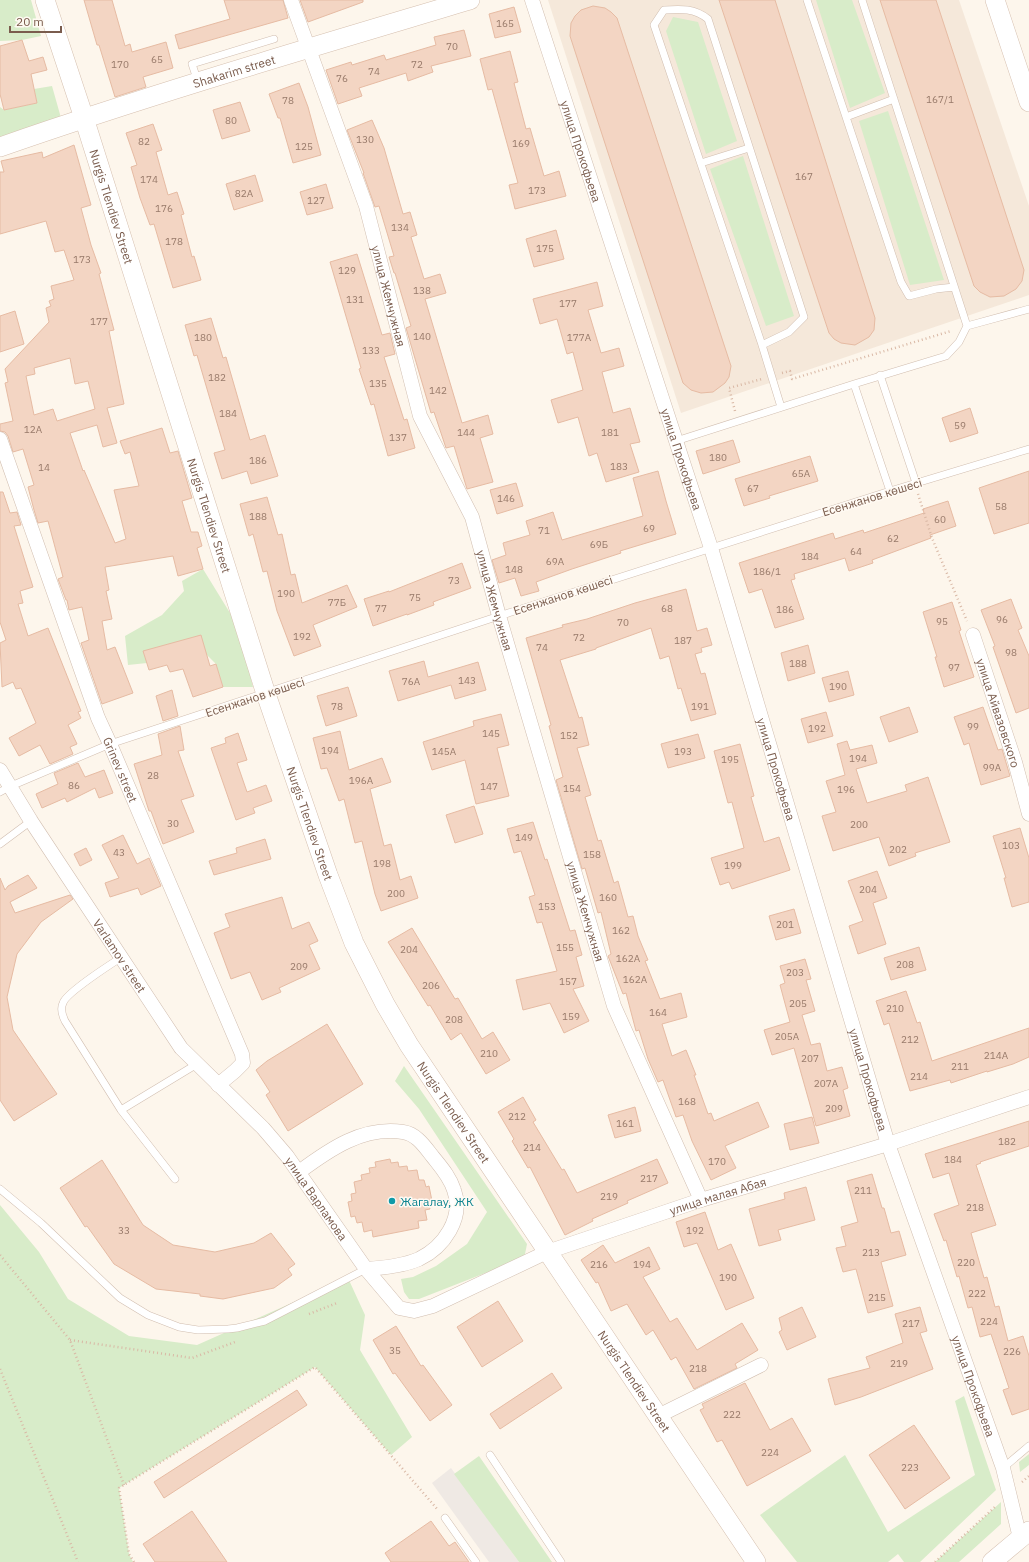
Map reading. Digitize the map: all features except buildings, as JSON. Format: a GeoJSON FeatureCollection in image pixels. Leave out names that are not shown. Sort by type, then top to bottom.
{"type":"FeatureCollection","features":[{"type":"Feature","properties":{"kind":"street","name":"Nurgis Tlendiev Street"},"geometry":{"type":"LineString","coordinates":[[44,0],[84,118],[266,694],[328,875],[354,943],[385,1004],[409,1045],[756,1562]]}},
{"type":"Feature","properties":{"kind":"street","name":"улица Жемчужная"},"geometry":{"type":"LineString","coordinates":[[291,0],[366,206],[420,416],[472,517],[499,616],[614,1006],[701,1200]]}},
{"type":"Feature","properties":{"kind":"street","name":"Shakarim street"},"geometry":{"type":"LineString","coordinates":[[0,148],[84,118],[198,82],[470,0]]}},
{"type":"Feature","properties":{"kind":"street","name":"улица Прокофьева"},"geometry":{"type":"LineString","coordinates":[[532,0],[711,548],[888,1144],[1003,1468],[1025,1535]]}},
{"type":"Feature","properties":{"kind":"street"},"geometry":{"type":"LineString","coordinates":[[995,0],[1029,102]]}},
{"type":"Feature","properties":{"kind":"street","name":"Grinev street"},"geometry":{"type":"LineString","coordinates":[[0,439],[98,718],[242,1054],[242,1063],[239,1068],[218,1085]]}},
{"type":"Feature","properties":{"kind":"street","name":"улица Айвазовского"},"geometry":{"type":"LineString","coordinates":[[973,635],[1015,762],[1029,814]]}},
{"type":"Feature","properties":{"kind":"street"},"geometry":{"type":"LineString","coordinates":[[0,770],[5,789],[31,821]]}},
{"type":"Feature","properties":{"kind":"street","name":"Varlamov street"},"geometry":{"type":"LineString","coordinates":[[31,821],[122,956],[181,1048],[218,1085]]}},
{"type":"Feature","properties":{"kind":"street","name":"улица Варламова"},"geometry":{"type":"LineString","coordinates":[[218,1085],[263,1128],[287,1156],[366,1269],[399,1308],[414,1311]]}},
{"type":"Feature","properties":{"kind":"street","name":"улица малая Абая"},"geometry":{"type":"LineString","coordinates":[[414,1311],[433,1306],[547,1252],[701,1200],[888,1144],[1029,1097]]}},
{"type":"Feature","properties":{"kind":"street"},"geometry":{"type":"LineString","coordinates":[[299,1172],[324,1154],[351,1138],[380,1131],[405,1132],[420,1141],[446,1175],[454,1190],[456,1208],[453,1227],[441,1243],[419,1259],[388,1267],[366,1269]]}},
{"type":"Feature","properties":{"kind":"street"},"geometry":{"type":"LineString","coordinates":[[658,1416],[762,1364]]}},
{"type":"Feature","properties":{"kind":"street"},"geometry":{"type":"LineString","coordinates":[[992,1562],[1025,1535]]}},
{"type":"Feature","properties":{"kind":"lane"},"geometry":{"type":"LineString","coordinates":[[807,0],[901,282],[909,296],[954,287]]}},
{"type":"Feature","properties":{"kind":"lane"},"geometry":{"type":"LineString","coordinates":[[676,441],[946,356],[959,342],[967,326],[862,0]]}},
{"type":"Feature","properties":{"kind":"lane"},"geometry":{"type":"LineString","coordinates":[[762,345],[789,332],[804,317],[708,19],[700,13],[681,8],[664,10],[654,25],[762,345],[781,407]]}},
{"type":"Feature","properties":{"kind":"lane"},"geometry":{"type":"LineString","coordinates":[[198,82],[192,64],[274,39]]}},
{"type":"Feature","properties":{"kind":"lane"},"geometry":{"type":"LineString","coordinates":[[846,117],[894,99]]}},
{"type":"Feature","properties":{"kind":"lane"},"geometry":{"type":"LineString","coordinates":[[701,163],[749,148]]}},
{"type":"Feature","properties":{"kind":"lane"},"geometry":{"type":"LineString","coordinates":[[967,326],[1029,309]]}},
{"type":"Feature","properties":{"kind":"lane"},"geometry":{"type":"LineString","coordinates":[[880,376],[916,483]]}},
{"type":"Feature","properties":{"kind":"lane"},"geometry":{"type":"LineString","coordinates":[[854,384],[890,491]]}},
{"type":"Feature","properties":{"kind":"lane","name":"Есенжанов көшесі"},"geometry":{"type":"LineString","coordinates":[[5,789],[110,744],[266,694],[499,616],[890,491],[1029,449]]}},
{"type":"Feature","properties":{"kind":"lane"},"geometry":{"type":"LineString","coordinates":[[0,844],[31,821]]}},
{"type":"Feature","properties":{"kind":"lane"},"geometry":{"type":"LineString","coordinates":[[122,956],[74,991],[63,1002],[61,1013],[121,1110],[175,1179]]}},
{"type":"Feature","properties":{"kind":"lane"},"geometry":{"type":"LineString","coordinates":[[121,1110],[197,1064]]}},
{"type":"Feature","properties":{"kind":"lane"},"geometry":{"type":"LineString","coordinates":[[0,1189],[41,1223],[120,1298],[148,1316],[179,1327],[198,1330],[228,1329],[265,1321],[366,1269]]}},
{"type":"Feature","properties":{"kind":"lane"},"geometry":{"type":"LineString","coordinates":[[1003,1468],[1029,1446]]}},
{"type":"Feature","properties":{"kind":"lane"},"geometry":{"type":"LineString","coordinates":[[490,1455],[561,1562]]}},
{"type":"Feature","properties":{"kind":"lane"},"geometry":{"type":"LineString","coordinates":[[445,1518],[476,1562]]}},
{"type":"Feature","properties":{"kind":"path"},"geometry":{"type":"LineString","coordinates":[[737,421],[729,388],[790,371],[792,379],[967,326]]}},
{"type":"Feature","properties":{"kind":"path"},"geometry":{"type":"LineString","coordinates":[[916,483],[932,538],[973,635]]}},
{"type":"Feature","properties":{"kind":"path"},"geometry":{"type":"LineString","coordinates":[[0,1255],[70,1340],[124,1485]]}},
{"type":"Feature","properties":{"kind":"path"},"geometry":{"type":"LineString","coordinates":[[134,1562],[129,1554],[119,1488],[315,1367],[445,1518]]}},
{"type":"Feature","properties":{"kind":"path"},"geometry":{"type":"LineString","coordinates":[[0,1369],[78,1562]]}},
{"type":"Feature","properties":{"kind":"path"},"geometry":{"type":"LineString","coordinates":[[1021,1483],[1029,1476]]}},
{"type":"Feature","properties":{"kind":"path"},"geometry":{"type":"LineString","coordinates":[[935,1562],[1001,1502]]}},
{"type":"Feature","properties":{"kind":"shaded area"},"geometry":{"type":"Polygon","coordinates":[[[548,0],[959,0],[1029,206],[1029,295],[681,413],[548,0]]]}},
{"type":"Feature","properties":{"kind":"shaded area"},"geometry":{"type":"Polygon","coordinates":[[[451,1468],[519,1562],[489,1562],[432,1483],[451,1468]]]}},
{"type":"Feature","properties":{"kind":"green space"},"geometry":{"type":"Polygon","coordinates":[[[0,0],[31,0],[41,36],[22,40],[0,41],[0,0]]]}},
{"type":"Feature","properties":{"kind":"green space"},"geometry":{"type":"Polygon","coordinates":[[[816,0],[852,0],[885,93],[850,108],[816,0]]]}},
{"type":"Feature","properties":{"kind":"green space"},"geometry":{"type":"Polygon","coordinates":[[[673,17],[698,22],[737,141],[706,154],[666,31],[673,17]]]}},
{"type":"Feature","properties":{"kind":"green space"},"geometry":{"type":"Polygon","coordinates":[[[52,86],[63,125],[0,147],[0,107],[4,110],[37,103],[34,89],[52,86]]]}},
{"type":"Feature","properties":{"kind":"green space"},"geometry":{"type":"Polygon","coordinates":[[[888,111],[944,280],[910,285],[859,121],[888,111]]]}},
{"type":"Feature","properties":{"kind":"green space"},"geometry":{"type":"Polygon","coordinates":[[[743,156],[794,316],[766,326],[710,169],[743,156]]]}},
{"type":"Feature","properties":{"kind":"green space"},"geometry":{"type":"Polygon","coordinates":[[[203,569],[238,626],[253,687],[223,687],[216,664],[206,654],[144,652],[147,663],[128,665],[125,636],[162,615],[184,591],[182,581],[203,569]]]}},
{"type":"Feature","properties":{"kind":"green space"},"geometry":{"type":"Polygon","coordinates":[[[404,1066],[527,1244],[525,1254],[521,1259],[419,1299],[409,1299],[404,1292],[401,1279],[413,1277],[436,1266],[467,1244],[487,1212],[419,1109],[395,1081],[404,1066]]]}},
{"type":"Feature","properties":{"kind":"green space"},"geometry":{"type":"Polygon","coordinates":[[[0,1205],[39,1252],[68,1299],[129,1336],[197,1345],[348,1278],[365,1315],[360,1350],[412,1437],[391,1455],[315,1367],[119,1488],[129,1554],[133,1562],[0,1562],[0,1205]]]}},
{"type":"Feature","properties":{"kind":"green space"},"geometry":{"type":"Polygon","coordinates":[[[964,1396],[996,1490],[920,1562],[904,1562],[898,1554],[888,1562],[797,1562],[760,1515],[845,1455],[888,1532],[975,1475],[955,1401],[964,1396]]]}},
{"type":"Feature","properties":{"kind":"green space"},"geometry":{"type":"Polygon","coordinates":[[[1029,1454],[1029,1465],[1020,1472],[1019,1462],[1029,1454]]]}},
{"type":"Feature","properties":{"kind":"green space"},"geometry":{"type":"Polygon","coordinates":[[[479,1456],[552,1562],[519,1562],[454,1474],[479,1456]]]}},
{"type":"Feature","properties":{"kind":"green space"},"geometry":{"type":"Polygon","coordinates":[[[1001,1502],[1001,1524],[959,1562],[935,1562],[1001,1502]]]}},
{"type":"Feature","properties":{"kind":"place","name":"Жагалау, ЖК"},"geometry":{"type":"Point","coordinates":[392,1201]}}]}
